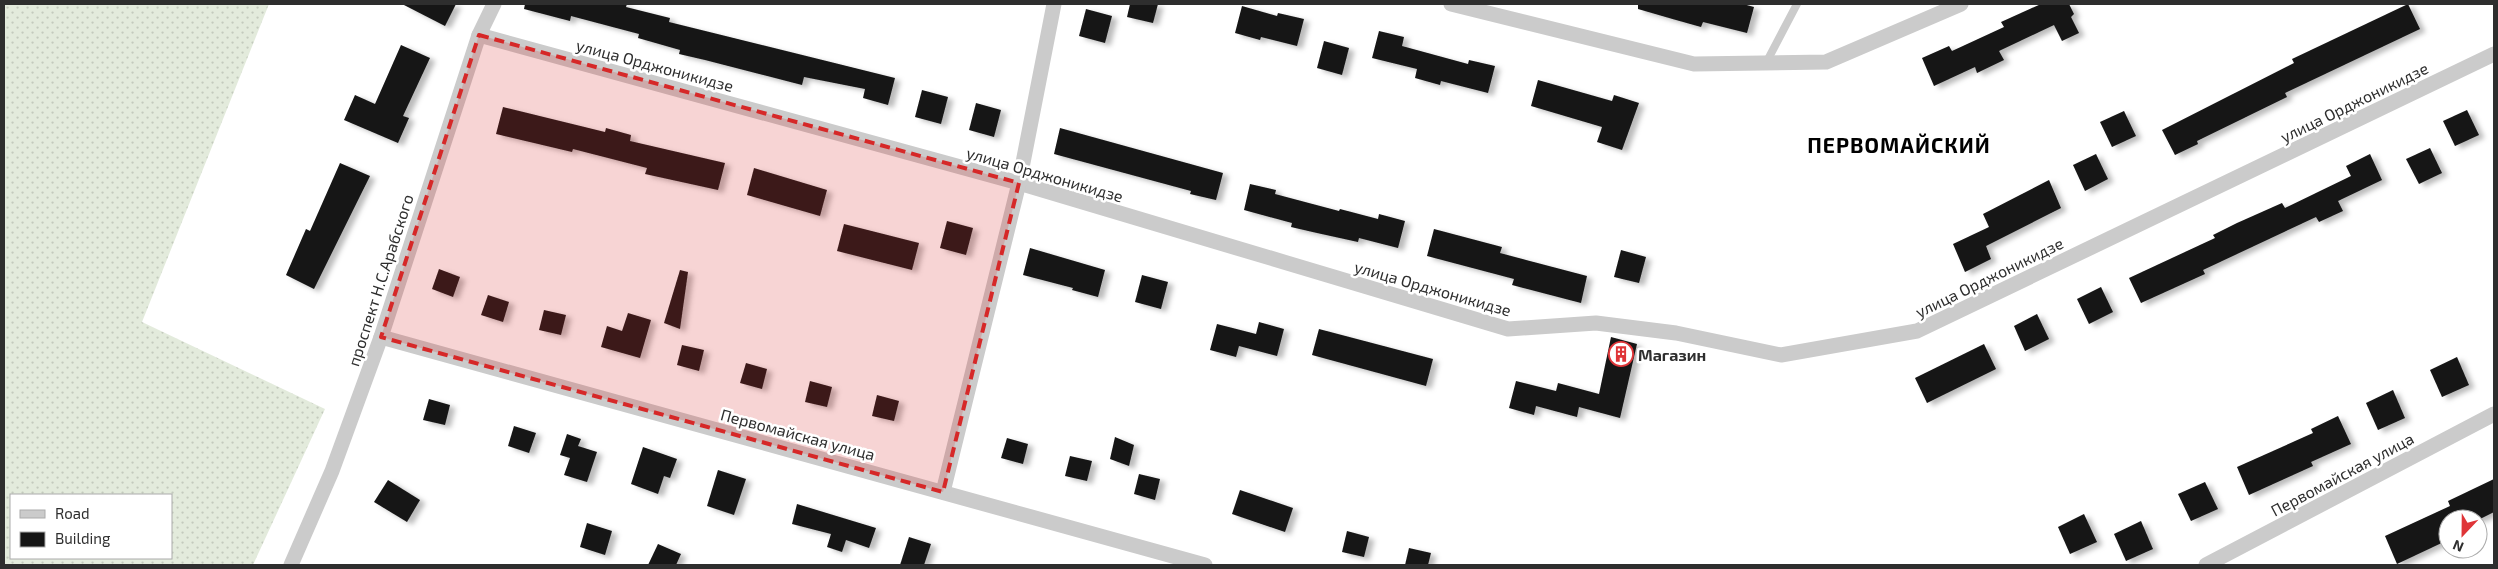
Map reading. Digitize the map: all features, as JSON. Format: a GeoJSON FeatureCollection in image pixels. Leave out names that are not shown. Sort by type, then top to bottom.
{"type":"FeatureCollection","features":[{"type":"Feature","properties":{"kind":"street","name":"проспект Н.С.Арабского"},"geometry":{"type":"LineString","coordinates":[[291,565],[332,471],[381,337],[479,36],[494,4]]}},
{"type":"Feature","properties":{"kind":"street"},"geometry":{"type":"LineString","coordinates":[[943,492],[1019,183],[1054,4]]}},
{"type":"Feature","properties":{"kind":"street"},"geometry":{"type":"LineString","coordinates":[[1450,4],[1694,64],[1826,62],[1961,4]]}},
{"type":"Feature","properties":{"kind":"street","name":"улица Орджоникидзе"},"geometry":{"type":"LineString","coordinates":[[479,36],[1019,183],[1508,329],[1596,323],[1676,332],[1781,355],[1917,331],[2494,54]]}},
{"type":"Feature","properties":{"kind":"street","name":"Первомайская улица"},"geometry":{"type":"LineString","coordinates":[[381,337],[1205,565]]}},
{"type":"Feature","properties":{"kind":"street","name":"Первомайская улица"},"geometry":{"type":"LineString","coordinates":[[2206,565],[2494,414]]}},
{"type":"Feature","properties":{"kind":"lane"},"geometry":{"type":"LineString","coordinates":[[1766,63],[1797,4]]}},
{"type":"Feature","properties":{"kind":"highlighted area"},"geometry":{"type":"Polygon","coordinates":[[[479,35],[1019,183],[943,492],[381,337],[479,35]]]}},
{"type":"Feature","properties":{"kind":"green space"},"geometry":{"type":"Polygon","coordinates":[[[4,4],[269,4],[142,322],[325,409],[253,565],[4,565],[4,4]]]}},
{"type":"Feature","properties":{"kind":"building"},"geometry":{"type":"Polygon","coordinates":[[[402,4],[456,4],[445,26],[402,4]]]}},
{"type":"Feature","properties":{"kind":"building"},"geometry":{"type":"Polygon","coordinates":[[[525,4],[627,4],[626,7],[670,18],[669,22],[895,78],[888,105],[863,98],[865,89],[804,77],[802,85],[679,54],[680,50],[638,38],[639,34],[571,16],[570,21],[524,9],[525,4]]]}},
{"type":"Feature","properties":{"kind":"building"},"geometry":{"type":"Polygon","coordinates":[[[1130,4],[1158,4],[1153,23],[1127,17],[1130,4]]]}},
{"type":"Feature","properties":{"kind":"building"},"geometry":{"type":"Polygon","coordinates":[[[1638,4],[1743,4],[1754,7],[1747,33],[1703,22],[1701,27],[1638,9],[1638,4]]]}},
{"type":"Feature","properties":{"kind":"building"},"geometry":{"type":"Polygon","coordinates":[[[2041,4],[2069,4],[2074,14],[2071,17],[2079,33],[2062,41],[2054,25],[1999,51],[2004,60],[1977,73],[1975,67],[1934,86],[1922,58],[1949,46],[1952,51],[2004,27],[2001,22],[2041,4]]]}},
{"type":"Feature","properties":{"kind":"building"},"geometry":{"type":"Polygon","coordinates":[[[2408,4],[2420,29],[2285,93],[2287,97],[2197,141],[2198,144],[2175,155],[2162,130],[2294,63],[2292,59],[2408,4]]]}},
{"type":"Feature","properties":{"kind":"building"},"geometry":{"type":"Polygon","coordinates":[[[1242,6],[1277,16],[1278,13],[1304,19],[1297,46],[1261,37],[1260,40],[1235,33],[1242,6]]]}},
{"type":"Feature","properties":{"kind":"building"},"geometry":{"type":"Polygon","coordinates":[[[1086,9],[1112,16],[1105,43],[1079,36],[1086,9]]]}},
{"type":"Feature","properties":{"kind":"building"},"geometry":{"type":"Polygon","coordinates":[[[1379,31],[1404,37],[1402,46],[1468,64],[1469,60],[1495,66],[1488,93],[1441,81],[1440,85],[1415,78],[1417,69],[1372,58],[1379,31]]]}},
{"type":"Feature","properties":{"kind":"building"},"geometry":{"type":"Polygon","coordinates":[[[1324,41],[1349,48],[1342,75],[1317,68],[1324,41]]]}},
{"type":"Feature","properties":{"kind":"building"},"geometry":{"type":"Polygon","coordinates":[[[401,45],[430,58],[403,116],[409,118],[398,143],[344,120],[355,95],[375,104],[401,45]]]}},
{"type":"Feature","properties":{"kind":"building"},"geometry":{"type":"Polygon","coordinates":[[[1538,80],[1612,101],[1614,95],[1639,103],[1622,150],[1597,142],[1602,127],[1531,106],[1538,80]]]}},
{"type":"Feature","properties":{"kind":"building"},"geometry":{"type":"Polygon","coordinates":[[[922,90],[948,97],[941,124],[915,117],[922,90]]]}},
{"type":"Feature","properties":{"kind":"building"},"geometry":{"type":"Polygon","coordinates":[[[976,103],[1001,110],[994,137],[969,130],[976,103]]]}},
{"type":"Feature","properties":{"kind":"building"},"geometry":{"type":"Polygon","coordinates":[[[503,107],[605,132],[606,128],[631,135],[630,141],[725,163],[718,190],[645,174],[647,168],[573,149],[572,152],[496,134],[503,107]]]}},
{"type":"Feature","properties":{"kind":"building"},"geometry":{"type":"Polygon","coordinates":[[[2467,110],[2479,135],[2455,146],[2443,121],[2467,110]]]}},
{"type":"Feature","properties":{"kind":"building"},"geometry":{"type":"Polygon","coordinates":[[[2124,111],[2136,136],[2112,147],[2100,122],[2124,111]]]}},
{"type":"Feature","properties":{"kind":"building"},"geometry":{"type":"Polygon","coordinates":[[[1060,128],[1223,173],[1216,200],[1190,194],[1191,191],[1054,154],[1060,128]]]}},
{"type":"Feature","properties":{"kind":"building"},"geometry":{"type":"Polygon","coordinates":[[[2430,148],[2442,173],[2419,184],[2406,159],[2430,148]]]}},
{"type":"Feature","properties":{"kind":"building"},"geometry":{"type":"Polygon","coordinates":[[[2096,154],[2108,179],[2085,191],[2073,165],[2096,154]]]}},
{"type":"Feature","properties":{"kind":"building"},"geometry":{"type":"Polygon","coordinates":[[[2370,154],[2382,180],[2338,201],[2343,211],[2319,222],[2316,217],[2203,270],[2205,274],[2141,303],[2129,278],[2215,238],[2213,235],[2237,223],[2282,203],[2285,208],[2351,176],[2346,166],[2370,154]]]}},
{"type":"Feature","properties":{"kind":"building"},"geometry":{"type":"Polygon","coordinates":[[[340,163],[370,176],[314,289],[286,275],[306,229],[310,231],[340,163]]]}},
{"type":"Feature","properties":{"kind":"building"},"geometry":{"type":"Polygon","coordinates":[[[754,168],[827,190],[820,216],[747,195],[754,168]]]}},
{"type":"Feature","properties":{"kind":"building"},"geometry":{"type":"Polygon","coordinates":[[[2049,180],[2061,208],[1986,246],[1991,259],[1965,272],[1953,244],[1989,227],[1983,214],[2049,180]]]}},
{"type":"Feature","properties":{"kind":"building"},"geometry":{"type":"Polygon","coordinates":[[[1250,184],[1276,190],[1275,194],[1339,211],[1340,209],[1378,219],[1379,214],[1405,221],[1398,248],[1359,238],[1358,242],[1291,227],[1292,223],[1244,210],[1250,184]]]}},
{"type":"Feature","properties":{"kind":"building"},"geometry":{"type":"Polygon","coordinates":[[[947,221],[973,228],[966,255],[940,248],[947,221]]]}},
{"type":"Feature","properties":{"kind":"building"},"geometry":{"type":"Polygon","coordinates":[[[844,224],[919,243],[912,270],[837,251],[844,224]]]}},
{"type":"Feature","properties":{"kind":"building"},"geometry":{"type":"Polygon","coordinates":[[[1434,229],[1502,247],[1500,253],[1587,276],[1581,303],[1512,285],[1514,279],[1427,256],[1434,229]]]}},
{"type":"Feature","properties":{"kind":"building"},"geometry":{"type":"Polygon","coordinates":[[[1030,248],[1105,270],[1098,297],[1072,290],[1073,288],[1023,275],[1030,248]]]}},
{"type":"Feature","properties":{"kind":"building"},"geometry":{"type":"Polygon","coordinates":[[[1621,250],[1646,257],[1639,283],[1614,277],[1621,250]]]}},
{"type":"Feature","properties":{"kind":"building"},"geometry":{"type":"Polygon","coordinates":[[[439,269],[460,277],[453,297],[432,289],[439,269]]]}},
{"type":"Feature","properties":{"kind":"building"},"geometry":{"type":"Polygon","coordinates":[[[680,270],[688,272],[680,329],[664,323],[680,270]]]}},
{"type":"Feature","properties":{"kind":"building"},"geometry":{"type":"Polygon","coordinates":[[[1142,275],[1168,282],[1161,309],[1135,302],[1142,275]]]}},
{"type":"Feature","properties":{"kind":"building"},"geometry":{"type":"Polygon","coordinates":[[[2101,287],[2113,312],[2089,324],[2077,299],[2101,287]]]}},
{"type":"Feature","properties":{"kind":"building"},"geometry":{"type":"Polygon","coordinates":[[[488,295],[509,302],[503,322],[481,315],[488,295]]]}},
{"type":"Feature","properties":{"kind":"building"},"geometry":{"type":"Polygon","coordinates":[[[544,310],[566,315],[561,335],[539,330],[544,310]]]}},
{"type":"Feature","properties":{"kind":"building"},"geometry":{"type":"Polygon","coordinates":[[[628,313],[651,320],[640,358],[601,347],[607,326],[622,331],[628,313]]]}},
{"type":"Feature","properties":{"kind":"building"},"geometry":{"type":"Polygon","coordinates":[[[2037,314],[2049,339],[2025,351],[2014,326],[2037,314]]]}},
{"type":"Feature","properties":{"kind":"building"},"geometry":{"type":"Polygon","coordinates":[[[1259,322],[1284,329],[1277,356],[1239,346],[1236,357],[1210,350],[1217,324],[1256,334],[1259,322]]]}},
{"type":"Feature","properties":{"kind":"building"},"geometry":{"type":"Polygon","coordinates":[[[1319,329],[1433,359],[1426,386],[1312,355],[1319,329]]]}},
{"type":"Feature","properties":{"kind":"building"},"geometry":{"type":"Polygon","coordinates":[[[1611,337],[1637,344],[1620,418],[1579,407],[1577,417],[1536,406],[1534,415],[1509,408],[1516,381],[1556,391],[1558,383],[1599,394],[1611,337]]]}},
{"type":"Feature","properties":{"kind":"building"},"geometry":{"type":"Polygon","coordinates":[[[1984,344],[1996,369],[1927,403],[1915,378],[1984,344]]]}},
{"type":"Feature","properties":{"kind":"building"},"geometry":{"type":"Polygon","coordinates":[[[682,345],[704,350],[699,371],[677,365],[682,345]]]}},
{"type":"Feature","properties":{"kind":"building"},"geometry":{"type":"Polygon","coordinates":[[[2457,357],[2469,385],[2442,397],[2430,370],[2457,357]]]}},
{"type":"Feature","properties":{"kind":"building"},"geometry":{"type":"Polygon","coordinates":[[[746,363],[767,369],[762,389],[740,383],[746,363]]]}},
{"type":"Feature","properties":{"kind":"building"},"geometry":{"type":"Polygon","coordinates":[[[810,381],[832,387],[827,407],[805,402],[810,381]]]}},
{"type":"Feature","properties":{"kind":"building"},"geometry":{"type":"Polygon","coordinates":[[[2393,390],[2405,418],[2378,430],[2366,403],[2393,390]]]}},
{"type":"Feature","properties":{"kind":"building"},"geometry":{"type":"Polygon","coordinates":[[[877,395],[899,401],[894,421],[872,416],[877,395]]]}},
{"type":"Feature","properties":{"kind":"building"},"geometry":{"type":"Polygon","coordinates":[[[429,399],[450,405],[445,425],[423,420],[429,399]]]}},
{"type":"Feature","properties":{"kind":"building"},"geometry":{"type":"Polygon","coordinates":[[[2338,416],[2351,444],[2311,462],[2313,466],[2249,495],[2237,467],[2313,433],[2311,429],[2338,416]]]}},
{"type":"Feature","properties":{"kind":"building"},"geometry":{"type":"Polygon","coordinates":[[[514,426],[536,433],[529,453],[508,446],[514,426]]]}},
{"type":"Feature","properties":{"kind":"building"},"geometry":{"type":"Polygon","coordinates":[[[567,434],[581,439],[578,446],[597,452],[587,482],[564,475],[570,458],[560,455],[567,434]]]}},
{"type":"Feature","properties":{"kind":"building"},"geometry":{"type":"Polygon","coordinates":[[[1115,437],[1134,445],[1129,466],[1110,459],[1115,437]]]}},
{"type":"Feature","properties":{"kind":"building"},"geometry":{"type":"Polygon","coordinates":[[[1007,438],[1028,444],[1023,464],[1001,458],[1007,438]]]}},
{"type":"Feature","properties":{"kind":"building"},"geometry":{"type":"Polygon","coordinates":[[[643,447],[677,459],[670,478],[664,476],[658,494],[631,484],[643,447]]]}},
{"type":"Feature","properties":{"kind":"building"},"geometry":{"type":"Polygon","coordinates":[[[1070,456],[1092,461],[1087,481],[1065,476],[1070,456]]]}},
{"type":"Feature","properties":{"kind":"building"},"geometry":{"type":"Polygon","coordinates":[[[718,470],[746,479],[734,515],[707,506],[718,470]]]}},
{"type":"Feature","properties":{"kind":"building"},"geometry":{"type":"Polygon","coordinates":[[[1139,474],[1160,479],[1155,500],[1134,494],[1139,474]]]}},
{"type":"Feature","properties":{"kind":"building"},"geometry":{"type":"Polygon","coordinates":[[[2494,479],[2494,512],[2488,515],[2488,509],[2444,509],[2450,506],[2448,501],[2494,479]]]}},
{"type":"Feature","properties":{"kind":"building"},"geometry":{"type":"Polygon","coordinates":[[[388,480],[420,500],[407,522],[374,502],[388,480]]]}},
{"type":"Feature","properties":{"kind":"building"},"geometry":{"type":"Polygon","coordinates":[[[2205,482],[2218,509],[2191,521],[2178,494],[2205,482]]]}},
{"type":"Feature","properties":{"kind":"building"},"geometry":{"type":"Polygon","coordinates":[[[1240,490],[1293,508],[1285,532],[1232,514],[1240,490]]]}},
{"type":"Feature","properties":{"kind":"building"},"geometry":{"type":"Polygon","coordinates":[[[797,504],[876,528],[869,548],[846,540],[842,552],[827,547],[831,534],[792,524],[797,504]]]}},
{"type":"Feature","properties":{"kind":"building"},"geometry":{"type":"Polygon","coordinates":[[[2438,512],[2438,545],[2397,564],[2385,536],[2438,512]]]}},
{"type":"Feature","properties":{"kind":"building"},"geometry":{"type":"Polygon","coordinates":[[[2084,514],[2097,542],[2070,554],[2058,527],[2084,514]]]}},
{"type":"Feature","properties":{"kind":"building"},"geometry":{"type":"Polygon","coordinates":[[[2141,521],[2153,549],[2126,561],[2114,534],[2141,521]]]}},
{"type":"Feature","properties":{"kind":"building"},"geometry":{"type":"Polygon","coordinates":[[[587,523],[612,531],[605,555],[580,547],[587,523]]]}},
{"type":"Feature","properties":{"kind":"building"},"geometry":{"type":"Polygon","coordinates":[[[1347,531],[1369,537],[1364,557],[1342,552],[1347,531]]]}},
{"type":"Feature","properties":{"kind":"building"},"geometry":{"type":"Polygon","coordinates":[[[909,537],[931,544],[924,565],[900,565],[909,537]]]}},
{"type":"Feature","properties":{"kind":"building"},"geometry":{"type":"Polygon","coordinates":[[[658,544],[681,554],[676,565],[648,565],[658,544]]]}},
{"type":"Feature","properties":{"kind":"building"},"geometry":{"type":"Polygon","coordinates":[[[1409,548],[1431,553],[1428,565],[1405,565],[1409,548]]]}},
{"type":"Feature","properties":{"kind":"place","name":"Магазин"},"geometry":{"type":"Point","coordinates":[1621,354]}},
{"type":"Feature","properties":{"kind":"district","name":"ПЕРВОМАЙСКИЙ"},"geometry":{"type":"Point","coordinates":[1899,144]}}]}
